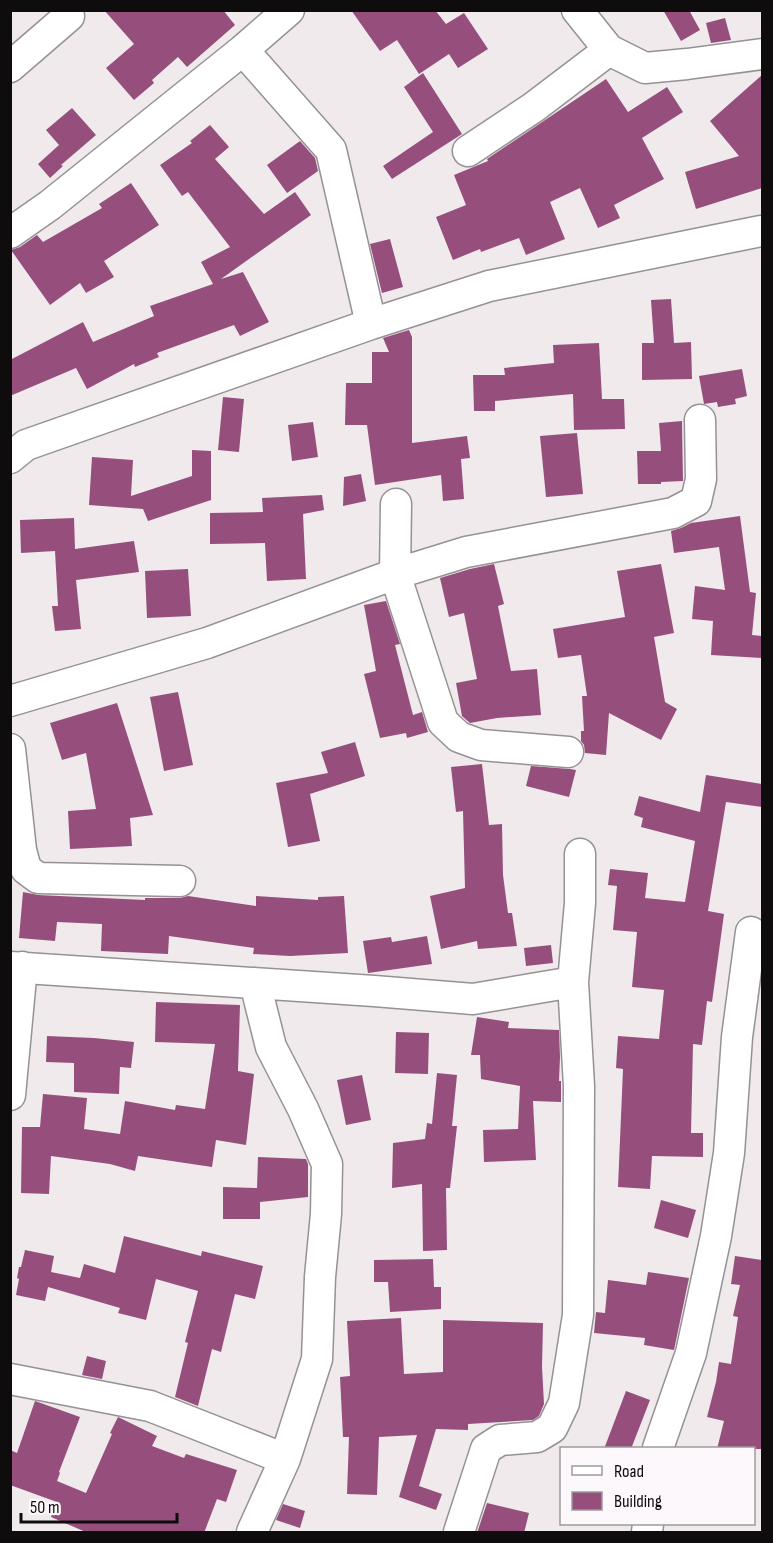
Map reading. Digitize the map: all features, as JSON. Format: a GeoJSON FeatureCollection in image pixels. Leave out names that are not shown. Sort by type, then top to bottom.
{"type":"FeatureCollection","features":[{"type":"Feature","properties":{"kind":"street"},"geometry":{"type":"LineString","coordinates":[[10,233],[50,205],[243,50],[289,10]]}},
{"type":"Feature","properties":{"kind":"street"},"geometry":{"type":"LineString","coordinates":[[577,10],[609,50],[645,68],[762,54]]}},
{"type":"Feature","properties":{"kind":"street"},"geometry":{"type":"LineString","coordinates":[[10,68],[69,16]]}},
{"type":"Feature","properties":{"kind":"street"},"geometry":{"type":"LineString","coordinates":[[243,50],[331,150],[371,324]]}},
{"type":"Feature","properties":{"kind":"street"},"geometry":{"type":"LineString","coordinates":[[468,151],[534,107],[609,50]]}},
{"type":"Feature","properties":{"kind":"street"},"geometry":{"type":"LineString","coordinates":[[10,458],[26,445],[371,324],[489,286],[761,231]]}},
{"type":"Feature","properties":{"kind":"street"},"geometry":{"type":"LineString","coordinates":[[10,701],[207,643],[395,574],[466,552],[673,513],[696,501],[700,479],[700,420]]}},
{"type":"Feature","properties":{"kind":"street"},"geometry":{"type":"LineString","coordinates":[[396,504],[395,574],[443,722],[459,737],[481,745],[568,752]]}},
{"type":"Feature","properties":{"kind":"street"},"geometry":{"type":"LineString","coordinates":[[10,749],[21,850],[26,869],[38,879],[180,881]]}},
{"type":"Feature","properties":{"kind":"street"},"geometry":{"type":"LineString","coordinates":[[459,1533],[486,1449],[500,1440],[537,1437],[552,1428],[564,1403],[578,1315],[579,1086],[573,982],[580,903],[580,854]]}},
{"type":"Feature","properties":{"kind":"street"},"geometry":{"type":"LineString","coordinates":[[659,1447],[691,1353],[716,1236],[729,1154],[737,1037],[751,932]]}},
{"type":"Feature","properties":{"kind":"street"},"geometry":{"type":"LineString","coordinates":[[10,1095],[16,967],[473,999],[573,982]]}},
{"type":"Feature","properties":{"kind":"street"},"geometry":{"type":"LineString","coordinates":[[252,1533],[285,1459],[317,1359],[327,1164],[303,1109],[271,1047],[255,983]]}},
{"type":"Feature","properties":{"kind":"street"},"geometry":{"type":"LineString","coordinates":[[10,1379],[150,1406],[285,1459]]}},
{"type":"Feature","properties":{"kind":"building"},"geometry":{"type":"Polygon","coordinates":[[[104,10],[223,10],[235,25],[187,67],[178,57],[152,80],[154,83],[134,100],[106,68],[134,44],[104,10]]]}},
{"type":"Feature","properties":{"kind":"building"},"geometry":{"type":"Polygon","coordinates":[[[351,10],[435,10],[446,24],[464,13],[488,49],[458,68],[449,54],[419,74],[397,40],[380,51],[351,10]]]}},
{"type":"Feature","properties":{"kind":"building"},"geometry":{"type":"Polygon","coordinates":[[[663,10],[689,10],[700,30],[681,41],[663,10]]]}},
{"type":"Feature","properties":{"kind":"building"},"geometry":{"type":"Polygon","coordinates":[[[725,18],[731,40],[711,43],[706,23],[725,18]]]}},
{"type":"Feature","properties":{"kind":"building"},"geometry":{"type":"Polygon","coordinates":[[[423,73],[462,134],[392,179],[383,166],[433,132],[404,87],[423,73]]]}},
{"type":"Feature","properties":{"kind":"building"},"geometry":{"type":"Polygon","coordinates":[[[762,75],[762,188],[696,209],[685,172],[739,156],[710,121],[762,75]]]}},
{"type":"Feature","properties":{"kind":"building"},"geometry":{"type":"Polygon","coordinates":[[[606,79],[628,112],[667,87],[683,112],[642,138],[664,179],[614,205],[620,218],[598,228],[580,188],[550,202],[565,239],[526,255],[519,238],[481,252],[480,249],[453,260],[436,217],[466,205],[454,175],[488,161],[487,159],[606,79]]]}},
{"type":"Feature","properties":{"kind":"building"},"geometry":{"type":"Polygon","coordinates":[[[72,108],[96,135],[61,165],[63,166],[50,178],[38,164],[59,145],[46,130],[72,108]]]}},
{"type":"Feature","properties":{"kind":"building"},"geometry":{"type":"Polygon","coordinates":[[[210,125],[229,147],[215,159],[264,214],[295,192],[311,215],[221,279],[243,272],[269,322],[240,336],[234,325],[157,353],[159,357],[135,367],[134,364],[87,389],[76,368],[10,396],[10,360],[83,322],[93,342],[154,316],[150,306],[213,284],[201,262],[230,247],[188,192],[182,196],[160,165],[192,143],[190,141],[210,125]]]}},
{"type":"Feature","properties":{"kind":"building"},"geometry":{"type":"Polygon","coordinates":[[[300,141],[315,158],[318,171],[287,193],[267,165],[300,141]]]}},
{"type":"Feature","properties":{"kind":"building"},"geometry":{"type":"Polygon","coordinates":[[[131,183],[159,225],[104,261],[114,277],[86,293],[80,283],[50,305],[11,250],[20,247],[37,235],[43,242],[102,208],[99,204],[131,183]]]}},
{"type":"Feature","properties":{"kind":"building"},"geometry":{"type":"Polygon","coordinates":[[[390,239],[403,287],[382,293],[370,244],[390,239]]]}},
{"type":"Feature","properties":{"kind":"building"},"geometry":{"type":"Polygon","coordinates":[[[671,299],[674,343],[691,342],[692,379],[642,380],[642,343],[654,343],[651,300],[671,299]]]}},
{"type":"Feature","properties":{"kind":"building"},"geometry":{"type":"Polygon","coordinates":[[[409,330],[412,337],[412,443],[467,436],[470,458],[461,459],[464,499],[443,501],[441,475],[375,485],[367,425],[345,425],[346,383],[372,383],[372,352],[389,352],[383,338],[409,330]]]}},
{"type":"Feature","properties":{"kind":"building"},"geometry":{"type":"Polygon","coordinates":[[[599,343],[602,399],[624,399],[625,429],[574,430],[573,394],[495,401],[495,411],[474,411],[473,375],[505,375],[504,368],[554,363],[553,345],[599,343]]]}},
{"type":"Feature","properties":{"kind":"building"},"geometry":{"type":"Polygon","coordinates":[[[742,369],[747,396],[735,399],[736,404],[718,407],[717,402],[704,404],[699,376],[742,369]]]}},
{"type":"Feature","properties":{"kind":"building"},"geometry":{"type":"Polygon","coordinates":[[[223,397],[244,399],[239,452],[218,450],[223,397]]]}},
{"type":"Feature","properties":{"kind":"building"},"geometry":{"type":"Polygon","coordinates":[[[682,421],[683,481],[638,484],[637,451],[661,451],[659,423],[682,421]]]}},
{"type":"Feature","properties":{"kind":"building"},"geometry":{"type":"Polygon","coordinates":[[[313,422],[318,457],[292,461],[288,425],[313,422]]]}},
{"type":"Feature","properties":{"kind":"building"},"geometry":{"type":"Polygon","coordinates":[[[577,433],[583,494],[546,497],[540,436],[577,433]]]}},
{"type":"Feature","properties":{"kind":"building"},"geometry":{"type":"Polygon","coordinates":[[[192,450],[211,451],[211,500],[148,521],[143,509],[89,505],[92,457],[133,460],[131,496],[192,476],[192,450]]]}},
{"type":"Feature","properties":{"kind":"building"},"geometry":{"type":"Polygon","coordinates":[[[361,474],[366,501],[343,506],[344,477],[361,474]]]}},
{"type":"Feature","properties":{"kind":"building"},"geometry":{"type":"Polygon","coordinates":[[[322,495],[324,510],[303,514],[306,579],[267,581],[265,543],[210,544],[210,513],[263,512],[262,498],[322,495]]]}},
{"type":"Feature","properties":{"kind":"building"},"geometry":{"type":"Polygon","coordinates":[[[740,516],[750,592],[756,593],[752,635],[762,636],[762,658],[711,655],[713,621],[692,619],[695,586],[725,590],[719,547],[674,553],[671,531],[691,523],[740,516]]]}},
{"type":"Feature","properties":{"kind":"building"},"geometry":{"type":"Polygon","coordinates":[[[74,518],[75,549],[134,541],[139,572],[76,580],[81,629],[55,631],[52,606],[58,606],[55,551],[21,553],[20,520],[74,518]]]}},
{"type":"Feature","properties":{"kind":"building"},"geometry":{"type":"Polygon","coordinates":[[[494,564],[504,604],[498,606],[511,671],[537,669],[541,715],[497,718],[470,723],[462,716],[456,683],[477,679],[464,613],[449,617],[440,578],[494,564]]]}},
{"type":"Feature","properties":{"kind":"building"},"geometry":{"type":"Polygon","coordinates":[[[661,564],[674,633],[654,637],[665,702],[677,709],[661,740],[609,713],[606,755],[585,753],[581,741],[581,731],[584,731],[582,696],[587,696],[581,655],[558,658],[553,629],[625,617],[617,571],[661,564]]]}},
{"type":"Feature","properties":{"kind":"building"},"geometry":{"type":"Polygon","coordinates":[[[188,569],[191,616],[147,618],[145,571],[188,569]]]}},
{"type":"Feature","properties":{"kind":"building"},"geometry":{"type":"Polygon","coordinates":[[[386,601],[400,644],[395,645],[413,715],[422,712],[428,732],[407,738],[406,733],[380,738],[364,674],[376,671],[364,605],[386,601]]]}},
{"type":"Feature","properties":{"kind":"building"},"geometry":{"type":"Polygon","coordinates":[[[178,692],[193,765],[164,771],[150,697],[178,692]]]}},
{"type":"Feature","properties":{"kind":"building"},"geometry":{"type":"Polygon","coordinates":[[[117,703],[153,815],[130,818],[132,846],[70,849],[68,811],[96,809],[86,753],[62,760],[50,723],[117,703]]]}},
{"type":"Feature","properties":{"kind":"building"},"geometry":{"type":"Polygon","coordinates":[[[355,742],[365,776],[310,794],[320,841],[288,847],[276,783],[328,773],[321,752],[355,742]]]}},
{"type":"Feature","properties":{"kind":"building"},"geometry":{"type":"Polygon","coordinates":[[[482,764],[489,825],[502,824],[503,875],[508,913],[512,913],[517,946],[478,949],[477,941],[441,949],[430,896],[465,888],[463,811],[456,812],[451,767],[482,764]]]}},
{"type":"Feature","properties":{"kind":"building"},"geometry":{"type":"Polygon","coordinates":[[[531,766],[576,770],[569,797],[526,786],[531,766]]]}},
{"type":"Feature","properties":{"kind":"building"},"geometry":{"type":"Polygon","coordinates":[[[706,775],[762,784],[762,807],[726,802],[708,911],[724,914],[712,1002],[707,1001],[702,1045],[693,1044],[691,1133],[703,1133],[703,1157],[652,1156],[650,1189],[618,1187],[623,1069],[616,1068],[618,1036],[659,1039],[664,990],[632,987],[637,932],[613,930],[617,886],[608,885],[610,869],[648,873],[645,898],[685,902],[695,841],[641,827],[643,818],[634,815],[639,796],[700,812],[706,775]]]}},
{"type":"Feature","properties":{"kind":"building"},"geometry":{"type":"Polygon","coordinates":[[[23,892],[38,895],[145,900],[145,898],[188,896],[256,906],[256,896],[318,900],[318,897],[344,896],[348,953],[290,956],[253,954],[254,948],[169,936],[168,954],[101,951],[102,924],[57,922],[55,941],[19,938],[23,892]]]}},
{"type":"Feature","properties":{"kind":"building"},"geometry":{"type":"Polygon","coordinates":[[[427,936],[432,964],[368,973],[363,941],[391,937],[392,942],[427,936]]]}},
{"type":"Feature","properties":{"kind":"building"},"geometry":{"type":"Polygon","coordinates":[[[551,945],[553,963],[526,966],[524,948],[551,945]]]}},
{"type":"Feature","properties":{"kind":"building"},"geometry":{"type":"Polygon","coordinates":[[[156,1002],[240,1005],[238,1071],[254,1074],[246,1145],[216,1140],[212,1167],[138,1156],[135,1171],[110,1164],[51,1156],[49,1194],[21,1193],[22,1127],[40,1127],[43,1094],[87,1098],[84,1129],[120,1134],[125,1101],[175,1110],[176,1105],[205,1109],[215,1044],[155,1042],[156,1002]]]}},
{"type":"Feature","properties":{"kind":"building"},"geometry":{"type":"Polygon","coordinates":[[[477,1017],[509,1022],[508,1028],[559,1030],[561,1102],[533,1101],[536,1160],[484,1162],[483,1130],[518,1129],[520,1086],[481,1079],[480,1055],[471,1055],[477,1017]]]}},
{"type":"Feature","properties":{"kind":"building"},"geometry":{"type":"Polygon","coordinates":[[[396,1032],[429,1033],[428,1074],[395,1073],[396,1032]]]}},
{"type":"Feature","properties":{"kind":"building"},"geometry":{"type":"Polygon","coordinates":[[[47,1036],[134,1042],[131,1068],[120,1067],[119,1094],[74,1092],[74,1063],[46,1062],[47,1036]]]}},
{"type":"Feature","properties":{"kind":"building"},"geometry":{"type":"Polygon","coordinates":[[[437,1073],[457,1075],[452,1126],[457,1126],[450,1188],[446,1188],[447,1250],[423,1251],[422,1184],[392,1188],[393,1143],[425,1139],[427,1123],[432,1124],[437,1073]]]}},
{"type":"Feature","properties":{"kind":"building"},"geometry":{"type":"Polygon","coordinates":[[[362,1075],[371,1120],[346,1125],[337,1080],[362,1075]]]}},
{"type":"Feature","properties":{"kind":"building"},"geometry":{"type":"Polygon","coordinates":[[[258,1157],[306,1159],[308,1197],[260,1202],[260,1219],[223,1219],[223,1187],[257,1188],[258,1157]]]}},
{"type":"Feature","properties":{"kind":"building"},"geometry":{"type":"Polygon","coordinates":[[[661,1200],[696,1210],[688,1238],[654,1228],[661,1200]]]}},
{"type":"Feature","properties":{"kind":"building"},"geometry":{"type":"Polygon","coordinates":[[[124,1236],[201,1256],[202,1251],[263,1266],[255,1299],[235,1294],[221,1352],[212,1349],[198,1406],[175,1397],[188,1343],[185,1342],[198,1291],[156,1279],[146,1320],[118,1313],[120,1308],[48,1287],[45,1301],[16,1295],[19,1267],[21,1267],[25,1250],[54,1256],[51,1272],[80,1278],[84,1264],[115,1273],[124,1236]]]}},
{"type":"Feature","properties":{"kind":"building"},"geometry":{"type":"Polygon","coordinates":[[[735,1256],[762,1260],[762,1449],[718,1447],[724,1421],[707,1417],[719,1362],[731,1364],[738,1317],[733,1316],[740,1285],[731,1284],[735,1256]]]}},
{"type":"Feature","properties":{"kind":"building"},"geometry":{"type":"Polygon","coordinates":[[[433,1259],[434,1287],[441,1287],[441,1309],[390,1312],[388,1282],[374,1282],[374,1260],[433,1259]]]}},
{"type":"Feature","properties":{"kind":"building"},"geometry":{"type":"Polygon","coordinates":[[[648,1272],[689,1278],[674,1350],[644,1345],[645,1338],[594,1333],[596,1312],[605,1313],[608,1280],[646,1285],[648,1272]]]}},
{"type":"Feature","properties":{"kind":"building"},"geometry":{"type":"Polygon","coordinates":[[[401,1318],[404,1374],[443,1372],[443,1320],[543,1323],[544,1404],[539,1416],[533,1420],[468,1424],[468,1430],[436,1429],[419,1486],[442,1494],[436,1510],[399,1497],[417,1435],[379,1437],[377,1495],[347,1494],[349,1437],[343,1437],[340,1377],[350,1376],[347,1321],[401,1318]]]}},
{"type":"Feature","properties":{"kind":"building"},"geometry":{"type":"Polygon","coordinates":[[[87,1356],[106,1361],[102,1379],[82,1375],[87,1356]]]}},
{"type":"Feature","properties":{"kind":"building"},"geometry":{"type":"Polygon","coordinates":[[[626,1391],[650,1400],[632,1447],[605,1447],[626,1391]]]}},
{"type":"Feature","properties":{"kind":"building"},"geometry":{"type":"Polygon","coordinates":[[[35,1401],[80,1417],[57,1481],[86,1493],[118,1417],[157,1436],[152,1446],[184,1458],[186,1454],[237,1470],[226,1502],[217,1499],[204,1533],[88,1533],[51,1517],[57,1502],[10,1485],[10,1450],[17,1453],[35,1401]]]}},
{"type":"Feature","properties":{"kind":"building"},"geometry":{"type":"Polygon","coordinates":[[[487,1503],[529,1513],[524,1533],[477,1533],[487,1503]]]}},
{"type":"Feature","properties":{"kind":"building"},"geometry":{"type":"Polygon","coordinates":[[[283,1504],[305,1511],[300,1528],[276,1520],[283,1504]]]}}]}
